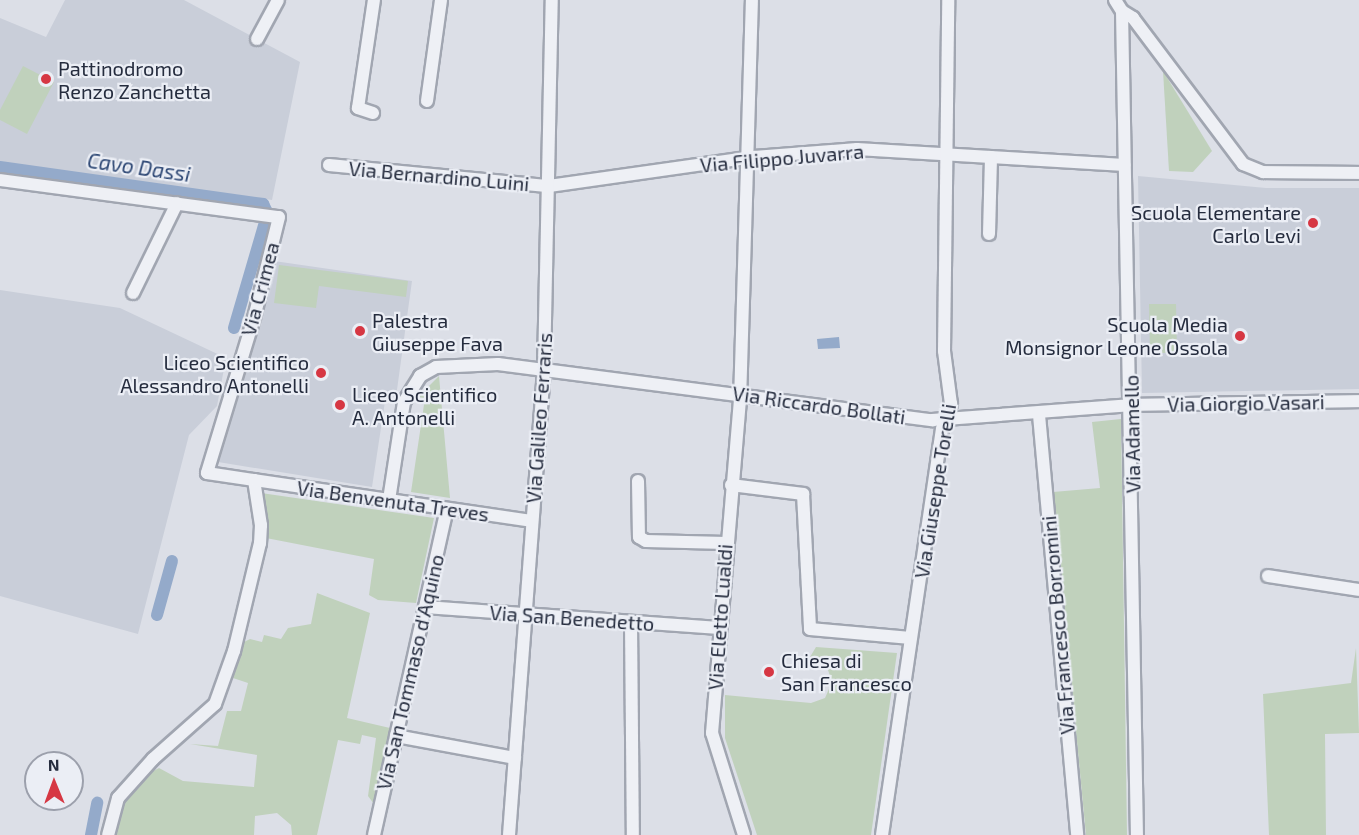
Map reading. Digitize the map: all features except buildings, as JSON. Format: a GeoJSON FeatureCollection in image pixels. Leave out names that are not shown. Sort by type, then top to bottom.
{"type":"FeatureCollection","features":[{"type":"Feature","properties":{"kind":"street"},"geometry":{"type":"LineString","coordinates":[[257,39],[278,0]]}},
{"type":"Feature","properties":{"kind":"street"},"geometry":{"type":"LineString","coordinates":[[373,113],[358,108],[374,0]]}},
{"type":"Feature","properties":{"kind":"street"},"geometry":{"type":"LineString","coordinates":[[427,102],[441,0]]}},
{"type":"Feature","properties":{"kind":"street","name":"Via Galileo Ferraris"},"geometry":{"type":"LineString","coordinates":[[509,835],[544,369],[552,0]]}},
{"type":"Feature","properties":{"kind":"street","name":"Via Eletto Lualdi"},"geometry":{"type":"LineString","coordinates":[[744,835],[712,734],[739,394],[752,0]]}},
{"type":"Feature","properties":{"kind":"street","name":"Via Giuseppe Torelli"},"geometry":{"type":"LineString","coordinates":[[882,835],[942,429],[951,404],[944,351],[948,0]]}},
{"type":"Feature","properties":{"kind":"street"},"geometry":{"type":"LineString","coordinates":[[1119,5],[1133,18],[1243,164],[1263,172],[1359,173]]}},
{"type":"Feature","properties":{"kind":"street","name":"Via Adamello"},"geometry":{"type":"LineString","coordinates":[[1119,5],[1132,405],[1137,835]]}},
{"type":"Feature","properties":{"kind":"street","name":"Via Filippo Juvarra"},"geometry":{"type":"LineString","coordinates":[[549,186],[746,158],[857,149],[1125,165]]}},
{"type":"Feature","properties":{"kind":"street"},"geometry":{"type":"LineString","coordinates":[[989,234],[992,157]]}},
{"type":"Feature","properties":{"kind":"street","name":"Via Bernardino Luini"},"geometry":{"type":"LineString","coordinates":[[329,165],[549,186]]}},
{"type":"Feature","properties":{"kind":"street","name":"Via Crimea"},"geometry":{"type":"LineString","coordinates":[[0,180],[279,217],[254,318],[207,473],[254,480]]}},
{"type":"Feature","properties":{"kind":"street"},"geometry":{"type":"LineString","coordinates":[[133,293],[177,203]]}},
{"type":"Feature","properties":{"kind":"street","name":"Via Riccardo Bollati"},"geometry":{"type":"LineString","coordinates":[[389,500],[404,402],[420,376],[436,367],[464,364],[544,369],[947,419],[1039,415],[1132,405]]}},
{"type":"Feature","properties":{"kind":"street","name":"Via Giorgio Vasari"},"geometry":{"type":"LineString","coordinates":[[1132,405],[1359,401]]}},
{"type":"Feature","properties":{"kind":"street","name":"Via Francesco Borromini"},"geometry":{"type":"LineString","coordinates":[[1039,415],[1077,835]]}},
{"type":"Feature","properties":{"kind":"street"},"geometry":{"type":"LineString","coordinates":[[108,835],[118,798],[153,759],[215,704],[234,651],[260,543],[254,480]]}},
{"type":"Feature","properties":{"kind":"street","name":"Via Benvenuta Treves"},"geometry":{"type":"LineString","coordinates":[[254,480],[532,521]]}},
{"type":"Feature","properties":{"kind":"street"},"geometry":{"type":"LineString","coordinates":[[638,481],[639,537],[646,541],[726,543]]}},
{"type":"Feature","properties":{"kind":"street"},"geometry":{"type":"LineString","coordinates":[[731,485],[803,494],[810,629],[911,638]]}},
{"type":"Feature","properties":{"kind":"street","name":"Via San Tommaso d'Aquino"},"geometry":{"type":"LineString","coordinates":[[374,835],[447,509]]}},
{"type":"Feature","properties":{"kind":"street"},"geometry":{"type":"LineString","coordinates":[[1268,576],[1359,590]]}},
{"type":"Feature","properties":{"kind":"street","name":"Via San Benedetto"},"geometry":{"type":"LineString","coordinates":[[425,607],[719,628]]}},
{"type":"Feature","properties":{"kind":"street"},"geometry":{"type":"LineString","coordinates":[[631,622],[633,835]]}},
{"type":"Feature","properties":{"kind":"street"},"geometry":{"type":"LineString","coordinates":[[396,736],[515,758]]}},
{"type":"Feature","properties":{"kind":"shaded area"},"geometry":{"type":"Polygon","coordinates":[[[65,0],[184,0],[300,62],[272,200],[0,162],[0,18],[46,37],[65,0]]]}},
{"type":"Feature","properties":{"kind":"shaded area","name":"Scuola Media Monsignor Leone Ossola"},"geometry":{"type":"Polygon","coordinates":[[[1138,176],[1266,188],[1359,188],[1359,389],[1142,393],[1138,176]]]}},
{"type":"Feature","properties":{"kind":"shaded area","name":"Liceo Scientifico Alessandro Antonelli"},"geometry":{"type":"Polygon","coordinates":[[[274,261],[412,281],[396,397],[386,395],[372,487],[218,462],[274,261]]]}},
{"type":"Feature","properties":{"kind":"shaded area"},"geometry":{"type":"Polygon","coordinates":[[[0,290],[120,308],[226,358],[217,406],[189,435],[138,634],[0,596],[0,290]]]}},
{"type":"Feature","properties":{"kind":"green space"},"geometry":{"type":"Polygon","coordinates":[[[23,66],[54,82],[27,134],[0,120],[0,110],[23,66]]]}},
{"type":"Feature","properties":{"kind":"green space"},"geometry":{"type":"Polygon","coordinates":[[[1163,71],[1212,151],[1193,172],[1169,171],[1163,71]]]}},
{"type":"Feature","properties":{"kind":"green space"},"geometry":{"type":"Polygon","coordinates":[[[279,265],[408,281],[406,297],[319,286],[316,308],[274,303],[279,265]]]}},
{"type":"Feature","properties":{"kind":"green space"},"geometry":{"type":"Polygon","coordinates":[[[1149,304],[1176,304],[1177,353],[1150,353],[1149,304]]]}},
{"type":"Feature","properties":{"kind":"green space"},"geometry":{"type":"Polygon","coordinates":[[[439,376],[450,498],[411,492],[425,398],[418,397],[439,376]]]}},
{"type":"Feature","properties":{"kind":"green space"},"geometry":{"type":"Polygon","coordinates":[[[1121,419],[1127,835],[1086,835],[1053,492],[1100,488],[1092,422],[1121,419]]]}},
{"type":"Feature","properties":{"kind":"green space"},"geometry":{"type":"Polygon","coordinates":[[[261,493],[434,518],[416,603],[378,600],[369,595],[374,559],[266,538],[261,493]]]}},
{"type":"Feature","properties":{"kind":"green space"},"geometry":{"type":"Polygon","coordinates":[[[317,593],[370,613],[347,718],[390,728],[374,804],[368,796],[376,738],[362,735],[360,744],[338,740],[317,835],[292,835],[291,825],[277,813],[255,816],[254,835],[115,835],[122,802],[144,776],[159,768],[183,781],[254,787],[257,755],[190,744],[218,746],[227,711],[241,711],[248,683],[233,678],[240,644],[250,639],[262,642],[264,635],[281,639],[288,628],[311,624],[317,593]]]}},
{"type":"Feature","properties":{"kind":"green space"},"geometry":{"type":"Polygon","coordinates":[[[816,647],[897,653],[871,835],[757,835],[725,738],[725,695],[811,703],[825,698],[832,682],[827,667],[810,657],[816,647]]]}},
{"type":"Feature","properties":{"kind":"green space"},"geometry":{"type":"Polygon","coordinates":[[[1356,648],[1359,733],[1325,734],[1326,835],[1269,835],[1263,694],[1351,683],[1356,648]]]}},
{"type":"Feature","properties":{"kind":"water"},"geometry":{"type":"Polygon","coordinates":[[[839,337],[840,348],[818,349],[817,339],[839,337]]]}},
{"type":"Feature","properties":{"kind":"waterway","name":"Cavo Dassi"},"geometry":{"type":"LineString","coordinates":[[0,167],[263,204],[267,212]]}},
{"type":"Feature","properties":{"kind":"waterway","name":"Cavo Dassi"},"geometry":{"type":"LineString","coordinates":[[234,328],[265,222]]}},
{"type":"Feature","properties":{"kind":"waterway","name":"Cavo Dassi"},"geometry":{"type":"LineString","coordinates":[[157,615],[172,561]]}},
{"type":"Feature","properties":{"kind":"waterway","name":"Cavo Dassi"},"geometry":{"type":"LineString","coordinates":[[91,835],[97,803]]}},
{"type":"Feature","properties":{"kind":"place","name":"Pattinodromo Renzo Zanchetta"},"geometry":{"type":"Point","coordinates":[46,79]}},
{"type":"Feature","properties":{"kind":"place","name":"Scuola Elementare Carlo Levi"},"geometry":{"type":"Point","coordinates":[1313,223]}},
{"type":"Feature","properties":{"kind":"place","name":"Palestra Giuseppe Fava"},"geometry":{"type":"Point","coordinates":[360,331]}},
{"type":"Feature","properties":{"kind":"place","name":"Scuola Media Monsignor Leone Ossola"},"geometry":{"type":"Point","coordinates":[1240,336]}},
{"type":"Feature","properties":{"kind":"place","name":"Liceo Scientifico Alessandro Antonelli"},"geometry":{"type":"Point","coordinates":[321,373]}},
{"type":"Feature","properties":{"kind":"place","name":"Liceo Scientifico A. Antonelli"},"geometry":{"type":"Point","coordinates":[340,405]}},
{"type":"Feature","properties":{"kind":"place","name":"Chiesa di San Francesco"},"geometry":{"type":"Point","coordinates":[769,672]}}]}
